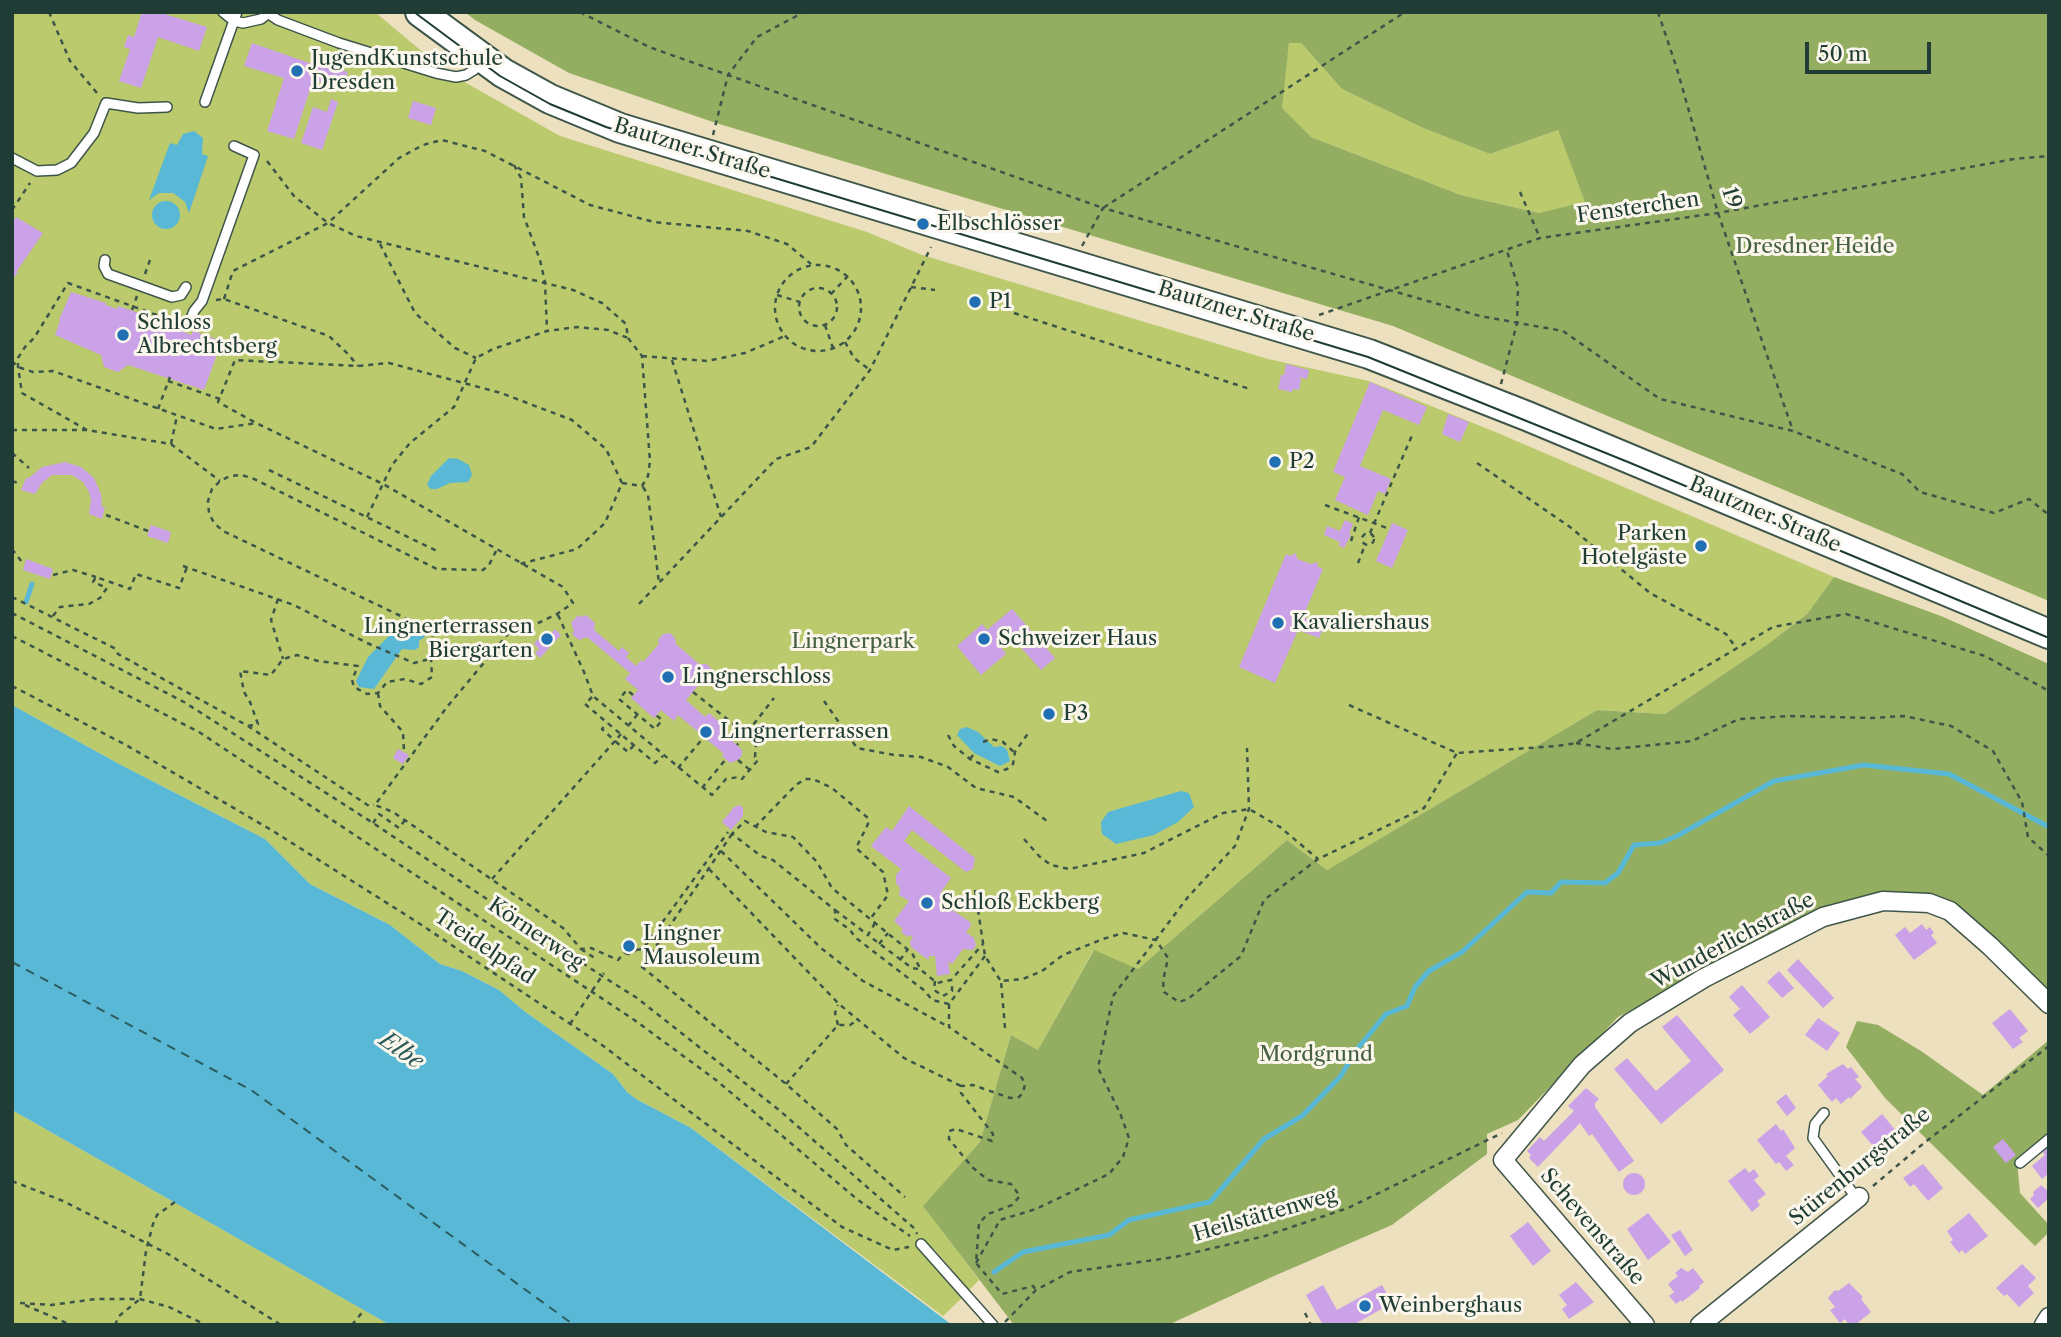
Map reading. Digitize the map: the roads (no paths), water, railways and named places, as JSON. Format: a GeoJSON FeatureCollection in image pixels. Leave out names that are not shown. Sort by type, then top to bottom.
{"type":"FeatureCollection","features":[{"type":"Feature","properties":{"kind":"main road","name":"Bautzner Straße"},"geometry":{"type":"LineString","coordinates":[[420,12],[482,60],[550,99],[620,128],[1369,354],[2049,634]]}},
{"type":"Feature","properties":{"kind":"street","name":"Wunderlichstraße"},"geometry":{"type":"LineString","coordinates":[[1503,1160],[1582,1065],[1630,1023],[1704,978],[1823,917],[1857,906],[1883,901],[1907,901],[1929,903],[1950,911],[2049,1004]]}},
{"type":"Feature","properties":{"kind":"street","name":"Schevenstraße"},"geometry":{"type":"LineString","coordinates":[[1503,1160],[1646,1325]]}},
{"type":"Feature","properties":{"kind":"street","name":"Stürenburgstraße"},"geometry":{"type":"LineString","coordinates":[[1700,1325],[1858,1198]]}},
{"type":"Feature","properties":{"kind":"street"},"geometry":{"type":"LineString","coordinates":[[2044,1325],[2049,1317]]}},
{"type":"Feature","properties":{"kind":"lane"},"geometry":{"type":"LineString","coordinates":[[223,12],[253,23],[269,13],[278,20],[339,43],[456,77],[474,71],[482,60]]}},
{"type":"Feature","properties":{"kind":"lane"},"geometry":{"type":"LineString","coordinates":[[205,102],[236,17]]}},
{"type":"Feature","properties":{"kind":"lane"},"geometry":{"type":"LineString","coordinates":[[12,158],[37,171],[57,170],[71,163],[94,133],[107,103],[138,108],[167,107]]}},
{"type":"Feature","properties":{"kind":"lane"},"geometry":{"type":"LineString","coordinates":[[189,323],[202,302],[254,155],[234,146]]}},
{"type":"Feature","properties":{"kind":"lane"},"geometry":{"type":"LineString","coordinates":[[105,260],[104,266],[108,274],[172,298],[181,295],[186,287]]}},
{"type":"Feature","properties":{"kind":"lane"},"geometry":{"type":"LineString","coordinates":[[1824,1113],[1815,1124],[1813,1138],[1858,1198]]}},
{"type":"Feature","properties":{"kind":"lane"},"geometry":{"type":"LineString","coordinates":[[2020,1163],[2049,1139]]}},
{"type":"Feature","properties":{"kind":"lane"},"geometry":{"type":"LineString","coordinates":[[921,1244],[993,1325]]}},
{"type":"Feature","properties":{"kind":"water"},"geometry":{"type":"Polygon","coordinates":[[[194,131],[203,138],[202,154],[208,156],[189,213],[185,202],[173,193],[159,193],[149,200],[170,143],[177,145],[183,134],[194,131]]]}},
{"type":"Feature","properties":{"kind":"water"},"geometry":{"type":"Polygon","coordinates":[[[166,201],[176,205],[180,215],[176,225],[166,229],[156,225],[152,215],[156,205],[166,201]]]}},
{"type":"Feature","properties":{"kind":"water"},"geometry":{"type":"Polygon","coordinates":[[[449,458],[469,465],[472,475],[468,482],[450,483],[431,489],[427,485],[431,476],[449,458]]]}},
{"type":"Feature","properties":{"kind":"water"},"geometry":{"type":"Polygon","coordinates":[[[395,630],[415,633],[419,638],[419,647],[415,650],[402,649],[374,689],[359,687],[356,681],[368,657],[395,630]]]}},
{"type":"Feature","properties":{"kind":"water","name":"Elbe"},"geometry":{"type":"Polygon","coordinates":[[[12,705],[265,839],[310,884],[390,925],[440,964],[462,971],[499,990],[613,1074],[636,1099],[691,1128],[952,1325],[390,1325],[12,1110],[12,705]]]}},
{"type":"Feature","properties":{"kind":"water"},"geometry":{"type":"Polygon","coordinates":[[[967,727],[978,732],[994,747],[1002,746],[1007,750],[1010,761],[1000,766],[974,753],[957,735],[960,729],[967,727]]]}},
{"type":"Feature","properties":{"kind":"water"},"geometry":{"type":"Polygon","coordinates":[[[1181,791],[1189,793],[1194,807],[1178,822],[1154,835],[1116,844],[1102,834],[1101,822],[1108,812],[1181,791]]]}},
{"type":"Feature","properties":{"kind":"waterway"},"geometry":{"type":"LineString","coordinates":[[26,602],[32,584]]}},
{"type":"Feature","properties":{"kind":"waterway"},"geometry":{"type":"LineString","coordinates":[[433,629],[447,620]]}},
{"type":"Feature","properties":{"kind":"waterway"},"geometry":{"type":"LineString","coordinates":[[994,1272],[1023,1252],[1109,1235],[1129,1220],[1210,1202],[1264,1139],[1302,1116],[1340,1077],[1358,1048],[1386,1014],[1407,1006],[1415,987],[1429,971],[1462,952],[1527,892],[1551,893],[1561,882],[1605,883],[1618,873],[1634,845],[1660,843],[1677,836],[1774,781],[1864,765],[1949,774],[2049,827]]}},
{"type":"Feature","properties":{"kind":"tram line"},"geometry":{"type":"LineString","coordinates":[[414,12],[500,76],[550,104],[606,127],[1368,357],[1628,462],[2049,638]]}},
{"type":"Feature","properties":{"kind":"place","name":"JugendKunstschule Dresden"},"geometry":{"type":"Point","coordinates":[297,71]}},
{"type":"Feature","properties":{"kind":"place","name":"Elbschlösser"},"geometry":{"type":"Point","coordinates":[923,224]}},
{"type":"Feature","properties":{"kind":"place","name":"P1"},"geometry":{"type":"Point","coordinates":[975,302]}},
{"type":"Feature","properties":{"kind":"place","name":"Schloss Albrechtsberg"},"geometry":{"type":"Point","coordinates":[123,335]}},
{"type":"Feature","properties":{"kind":"place","name":"P2"},"geometry":{"type":"Point","coordinates":[1275,462]}},
{"type":"Feature","properties":{"kind":"place","name":"Parken Hotelgäste"},"geometry":{"type":"Point","coordinates":[1701,546]}},
{"type":"Feature","properties":{"kind":"place","name":"Kavaliershaus"},"geometry":{"type":"Point","coordinates":[1278,623]}},
{"type":"Feature","properties":{"kind":"place","name":"Lingnerterrassen Biergarten"},"geometry":{"type":"Point","coordinates":[547,639]}},
{"type":"Feature","properties":{"kind":"place","name":"Schweizer Haus"},"geometry":{"type":"Point","coordinates":[984,639]}},
{"type":"Feature","properties":{"kind":"place","name":"Lingnerschloss"},"geometry":{"type":"Point","coordinates":[668,677]}},
{"type":"Feature","properties":{"kind":"place","name":"P3"},"geometry":{"type":"Point","coordinates":[1049,714]}},
{"type":"Feature","properties":{"kind":"place","name":"Lingnerterrassen"},"geometry":{"type":"Point","coordinates":[706,732]}},
{"type":"Feature","properties":{"kind":"place","name":"Schloß Eckberg"},"geometry":{"type":"Point","coordinates":[927,903]}},
{"type":"Feature","properties":{"kind":"place","name":"Lingner Mausoleum"},"geometry":{"type":"Point","coordinates":[629,946]}},
{"type":"Feature","properties":{"kind":"place","name":"Weinberghaus"},"geometry":{"type":"Point","coordinates":[1365,1306]}},
{"type":"Feature","properties":{"kind":"park label","name":"Dresdner Heide"},"geometry":{"type":"Point","coordinates":[1815,247]}},
{"type":"Feature","properties":{"kind":"park label","name":"Lingnerpark"},"geometry":{"type":"Point","coordinates":[853,642]}},
{"type":"Feature","properties":{"kind":"park label","name":"Mordgrund"},"geometry":{"type":"Point","coordinates":[1316,1055]}}]}
